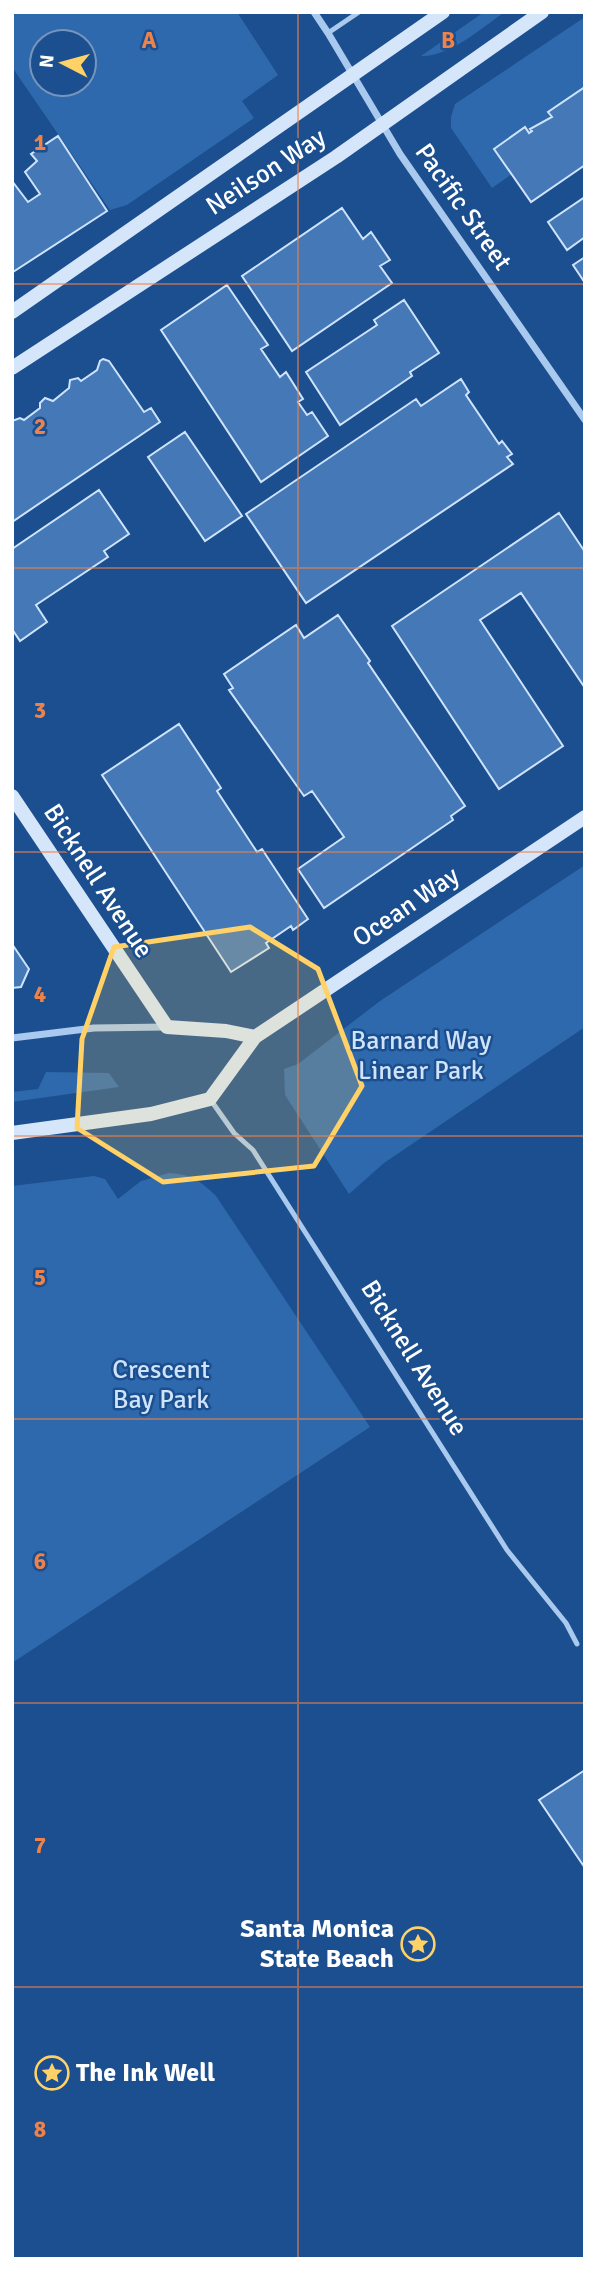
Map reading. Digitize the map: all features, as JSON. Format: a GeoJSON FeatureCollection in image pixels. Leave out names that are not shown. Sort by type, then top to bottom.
{"type":"FeatureCollection","features":[{"type":"Feature","properties":{"kind":"main road","name":"Neilson Way"},"geometry":{"type":"LineString","coordinates":[[12,312],[443,12]]}},
{"type":"Feature","properties":{"kind":"main road","name":"Neilson Way"},"geometry":{"type":"LineString","coordinates":[[12,368],[336,157],[542,12]]}},
{"type":"Feature","properties":{"kind":"main road","name":"Bicknell Avenue"},"geometry":{"type":"LineString","coordinates":[[12,796],[167,1027]]}},
{"type":"Feature","properties":{"kind":"main road","name":"Ocean Way"},"geometry":{"type":"LineString","coordinates":[[211,1098],[255,1037],[585,817]]}},
{"type":"Feature","properties":{"kind":"main road"},"geometry":{"type":"LineString","coordinates":[[167,1027],[226,1031],[255,1037]]}},
{"type":"Feature","properties":{"kind":"main road"},"geometry":{"type":"LineString","coordinates":[[12,1133],[151,1114],[211,1098]]}},
{"type":"Feature","properties":{"kind":"street","name":"Pacific Street"},"geometry":{"type":"LineString","coordinates":[[314,12],[381,124],[585,420]]}},
{"type":"Feature","properties":{"kind":"street"},"geometry":{"type":"LineString","coordinates":[[12,1038],[94,1028],[167,1027]]}},
{"type":"Feature","properties":{"kind":"lane"},"geometry":{"type":"LineString","coordinates":[[328,33],[359,12]]}},
{"type":"Feature","properties":{"kind":"lane","name":"Bicknell Avenue"},"geometry":{"type":"LineString","coordinates":[[211,1098],[234,1133],[253,1150],[512,1557],[566,1623],[577,1644]]}},
{"type":"Feature","properties":{"kind":"highlighted area"},"geometry":{"type":"Polygon","coordinates":[[[250,927],[318,969],[362,1086],[314,1166],[163,1182],[77,1128],[82,1039],[114,947],[250,927]]]}},
{"type":"Feature","properties":{"kind":"green space"},"geometry":{"type":"Polygon","coordinates":[[[12,12],[237,12],[278,75],[242,101],[254,118],[127,205],[110,210],[33,98],[98,98],[98,28],[28,28],[28,90],[12,67],[12,12]]]}},
{"type":"Feature","properties":{"kind":"green space"},"geometry":{"type":"Polygon","coordinates":[[[484,12],[505,12],[454,47],[421,56],[484,12]]]}},
{"type":"Feature","properties":{"kind":"green space"},"geometry":{"type":"Polygon","coordinates":[[[585,17],[585,87],[549,112],[552,117],[531,129],[532,131],[529,133],[525,128],[494,148],[512,174],[492,188],[451,128],[455,104],[585,17]]]}},
{"type":"Feature","properties":{"kind":"green space","name":"Barnard Way Linear Park"},"geometry":{"type":"Polygon","coordinates":[[[585,865],[585,1027],[384,1163],[349,1194],[285,1095],[284,1069],[298,1064],[380,1001],[585,865]]]}},
{"type":"Feature","properties":{"kind":"green space"},"geometry":{"type":"Polygon","coordinates":[[[46,1072],[109,1073],[119,1087],[12,1102],[12,1092],[38,1089],[46,1072]]]}},
{"type":"Feature","properties":{"kind":"green space","name":"Crescent Bay Park"},"geometry":{"type":"Polygon","coordinates":[[[169,1173],[195,1179],[216,1196],[370,1427],[12,1663],[12,1186],[94,1176],[105,1179],[118,1199],[141,1181],[169,1173]]]}},
{"type":"Feature","properties":{"kind":"building"},"geometry":{"type":"Polygon","coordinates":[[[585,87],[585,165],[531,202],[494,149],[525,127],[529,133],[532,131],[530,129],[552,117],[548,112],[585,87]]]}},
{"type":"Feature","properties":{"kind":"building"},"geometry":{"type":"Polygon","coordinates":[[[58,136],[107,211],[13,272],[12,181],[28,202],[40,194],[25,172],[37,161],[31,154],[58,136]]]}},
{"type":"Feature","properties":{"kind":"building"},"geometry":{"type":"Polygon","coordinates":[[[585,197],[585,237],[567,250],[548,222],[585,197]]]}},
{"type":"Feature","properties":{"kind":"building"},"geometry":{"type":"Polygon","coordinates":[[[342,208],[363,239],[371,232],[390,260],[380,266],[392,283],[292,351],[242,276],[342,208]]]}},
{"type":"Feature","properties":{"kind":"building"},"geometry":{"type":"Polygon","coordinates":[[[585,257],[585,283],[573,265],[585,257]]]}},
{"type":"Feature","properties":{"kind":"building"},"geometry":{"type":"Polygon","coordinates":[[[227,285],[268,345],[261,349],[280,377],[286,372],[303,399],[298,402],[307,415],[312,412],[328,436],[261,482],[161,330],[227,285]]]}},
{"type":"Feature","properties":{"kind":"building"},"geometry":{"type":"Polygon","coordinates":[[[404,300],[439,353],[410,372],[412,376],[340,425],[306,372],[377,325],[374,320],[404,300]]]}},
{"type":"Feature","properties":{"kind":"building"},"geometry":{"type":"Polygon","coordinates":[[[103,359],[109,361],[144,412],[151,408],[160,422],[12,522],[12,421],[20,418],[24,420],[40,408],[40,403],[45,398],[53,401],[69,388],[70,380],[78,378],[81,381],[97,370],[103,359]]]}},
{"type":"Feature","properties":{"kind":"building"},"geometry":{"type":"Polygon","coordinates":[[[461,379],[469,392],[466,395],[499,444],[502,441],[512,454],[507,457],[513,464],[306,603],[246,514],[416,399],[421,406],[461,379]]]}},
{"type":"Feature","properties":{"kind":"building"},"geometry":{"type":"Polygon","coordinates":[[[185,432],[242,516],[205,541],[148,457],[185,432]]]}},
{"type":"Feature","properties":{"kind":"building"},"geometry":{"type":"Polygon","coordinates":[[[99,490],[129,534],[104,551],[108,557],[36,605],[47,622],[20,641],[12,629],[12,549],[99,490]]]}},
{"type":"Feature","properties":{"kind":"building"},"geometry":{"type":"Polygon","coordinates":[[[559,513],[585,552],[585,688],[521,593],[480,620],[563,746],[499,789],[392,626],[559,513]]]}},
{"type":"Feature","properties":{"kind":"building"},"geometry":{"type":"Polygon","coordinates":[[[338,615],[465,806],[451,816],[453,820],[324,908],[298,869],[344,837],[312,791],[304,796],[229,690],[233,688],[224,674],[296,625],[304,638],[338,615]]]}},
{"type":"Feature","properties":{"kind":"building"},"geometry":{"type":"Polygon","coordinates":[[[179,724],[221,788],[217,791],[257,852],[262,849],[308,919],[293,930],[291,926],[266,943],[269,948],[231,972],[102,775],[179,724]]]}},
{"type":"Feature","properties":{"kind":"building"},"geometry":{"type":"Polygon","coordinates":[[[12,944],[29,969],[21,987],[12,988],[12,944]]]}},
{"type":"Feature","properties":{"kind":"building"},"geometry":{"type":"Polygon","coordinates":[[[585,1770],[585,1868],[539,1800],[585,1770]]]}},
{"type":"Feature","properties":{"kind":"place","name":"Santa Monica State Beach"},"geometry":{"type":"Point","coordinates":[418,1944]}},
{"type":"Feature","properties":{"kind":"place","name":"The Ink Well"},"geometry":{"type":"Point","coordinates":[52,2073]}}]}
